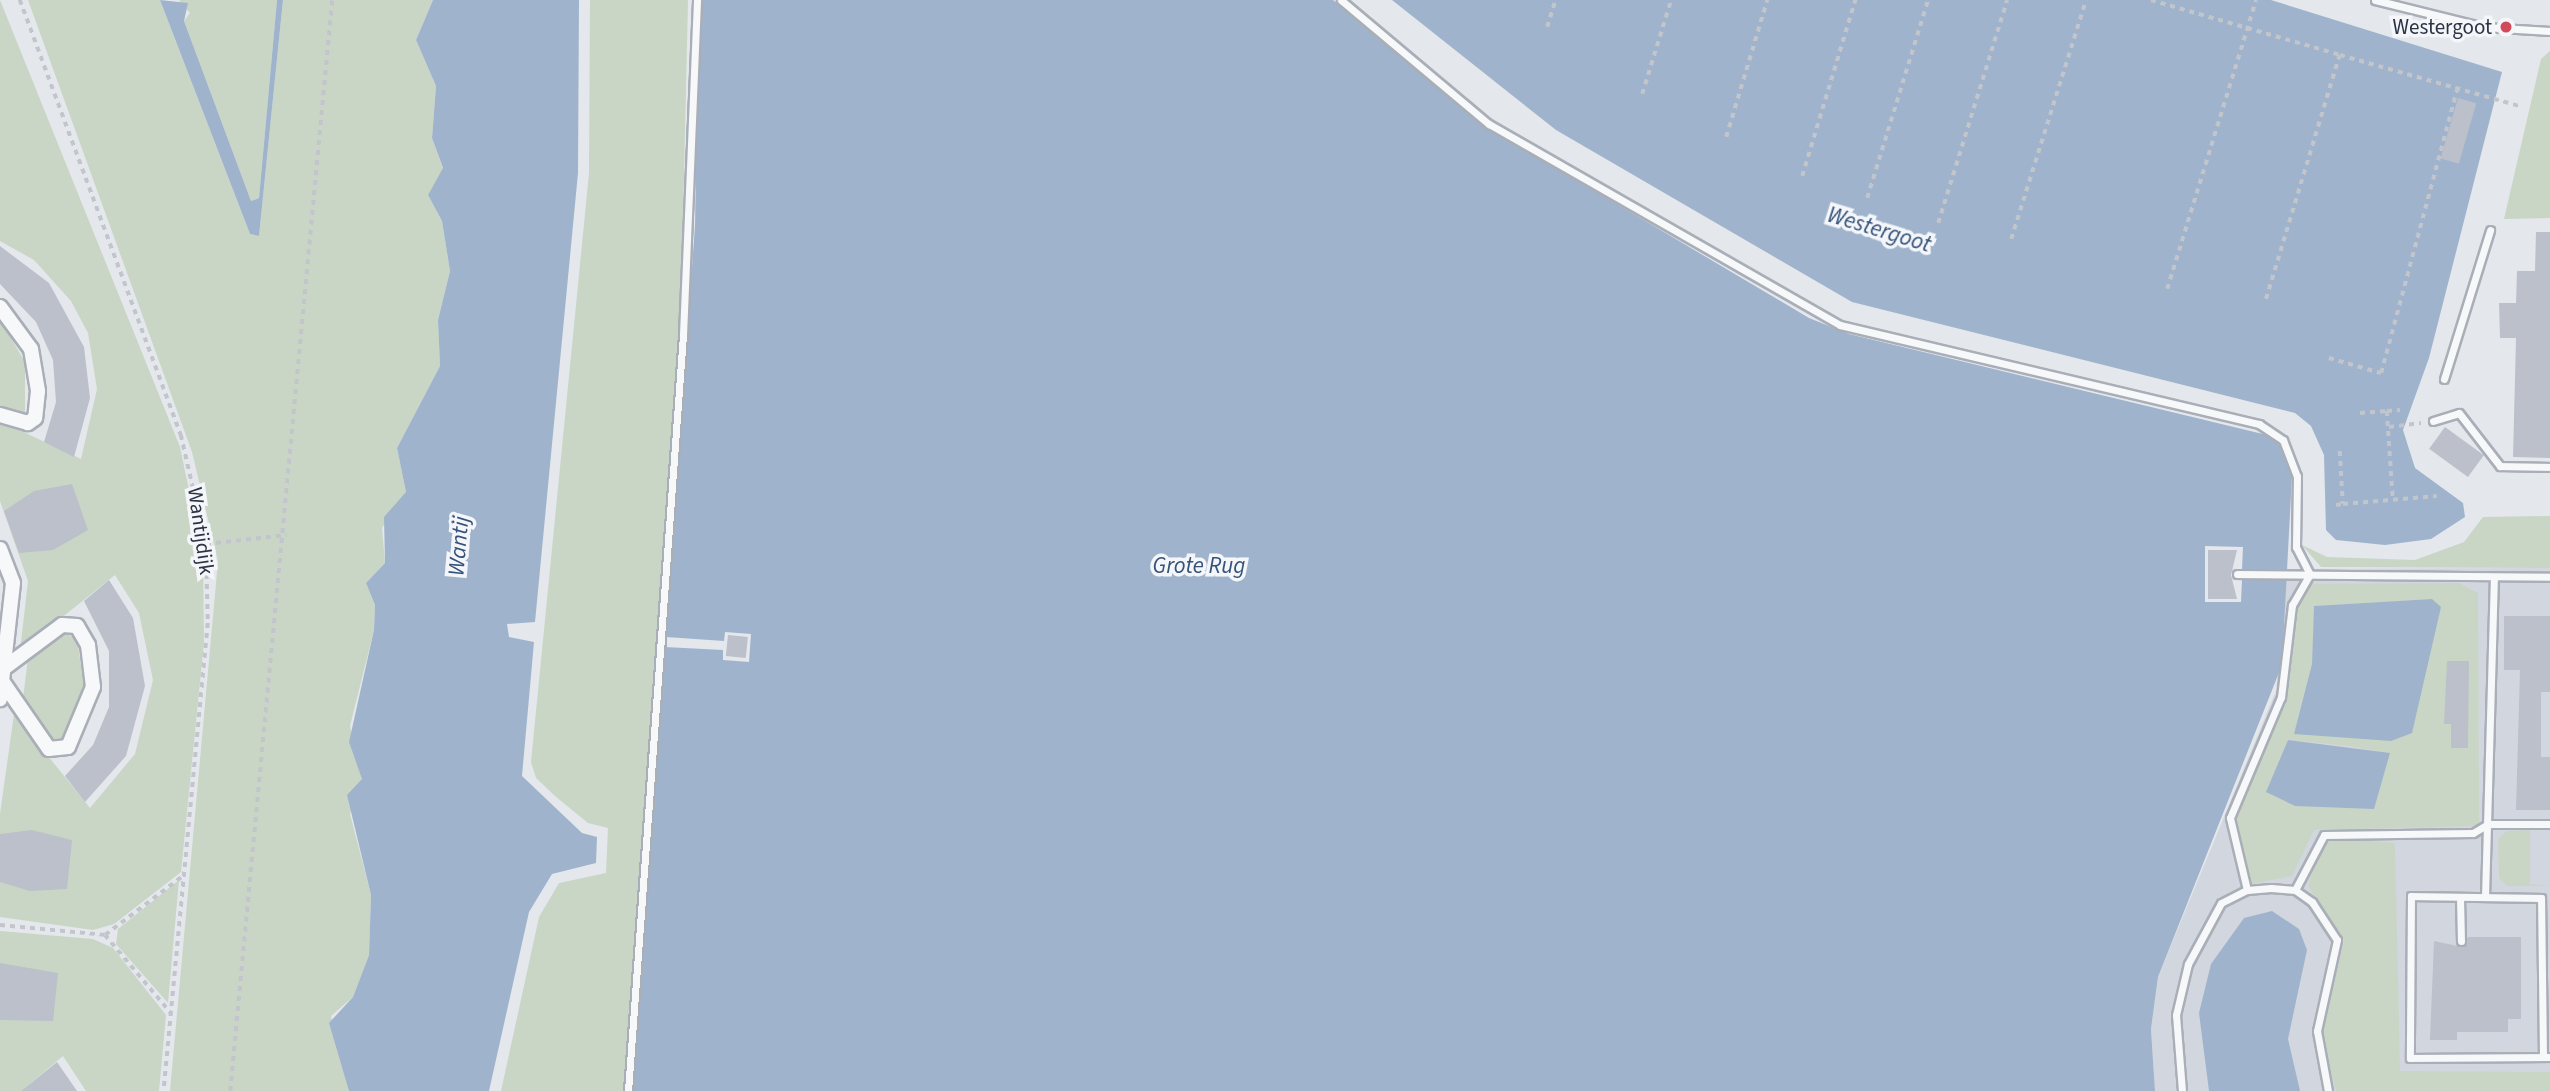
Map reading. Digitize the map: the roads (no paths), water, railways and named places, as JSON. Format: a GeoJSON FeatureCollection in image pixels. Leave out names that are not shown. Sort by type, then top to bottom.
{"type":"FeatureCollection","features":[{"type":"Feature","properties":{"kind":"street"},"geometry":{"type":"LineString","coordinates":[[0,307],[31,349],[38,391],[35,418],[20,425],[0,415]]}},
{"type":"Feature","properties":{"kind":"street"},"geometry":{"type":"LineString","coordinates":[[0,549],[13,583],[0,699]]}},
{"type":"Feature","properties":{"kind":"street"},"geometry":{"type":"LineString","coordinates":[[62,625],[77,626],[88,645],[93,687],[68,747],[49,748],[16,708],[2,675],[62,625]]}},
{"type":"Feature","properties":{"kind":"lane"},"geometry":{"type":"LineString","coordinates":[[628,1091],[683,335],[698,0]]}},
{"type":"Feature","properties":{"kind":"lane"},"geometry":{"type":"LineString","coordinates":[[1341,0],[1489,124],[1840,325],[2268,428],[2293,457],[2296,547],[2310,574]]}},
{"type":"Feature","properties":{"kind":"lane"},"geometry":{"type":"LineString","coordinates":[[2375,0],[2484,27],[2550,31]]}},
{"type":"Feature","properties":{"kind":"lane"},"geometry":{"type":"LineString","coordinates":[[2444,379],[2490,230]]}},
{"type":"Feature","properties":{"kind":"lane"},"geometry":{"type":"LineString","coordinates":[[2433,421],[2459,413],[2500,466],[2550,467]]}},
{"type":"Feature","properties":{"kind":"lane"},"geometry":{"type":"LineString","coordinates":[[2237,574],[2550,577]]}},
{"type":"Feature","properties":{"kind":"lane"},"geometry":{"type":"LineString","coordinates":[[2247,890],[2230,818],[2281,697],[2292,605],[2310,574]]}},
{"type":"Feature","properties":{"kind":"lane"},"geometry":{"type":"LineString","coordinates":[[2485,897],[2494,578]]}},
{"type":"Feature","properties":{"kind":"lane"},"geometry":{"type":"LineString","coordinates":[[2295,890],[2324,835],[2473,833],[2488,824],[2550,824]]}},
{"type":"Feature","properties":{"kind":"lane"},"geometry":{"type":"LineString","coordinates":[[2182,1091],[2176,1015],[2188,964],[2221,903],[2247,890],[2295,890],[2330,922],[2337,940],[2317,1031],[2328,1091]]}},
{"type":"Feature","properties":{"kind":"lane"},"geometry":{"type":"LineString","coordinates":[[2412,896],[2485,897],[2541,898],[2547,1057],[2410,1058],[2412,896]]}},
{"type":"Feature","properties":{"kind":"lane"},"geometry":{"type":"LineString","coordinates":[[2460,897],[2460,941]]}},
{"type":"Feature","properties":{"kind":"water"},"geometry":{"type":"Polygon","coordinates":[[[160,0],[188,3],[184,21],[251,201],[259,198],[277,0],[283,0],[259,236],[250,234],[160,0]]]}},
{"type":"Feature","properties":{"kind":"water","name":"Wantij"},"geometry":{"type":"Polygon","coordinates":[[[433,0],[579,0],[578,173],[535,622],[507,624],[509,637],[534,642],[522,776],[582,833],[597,837],[596,863],[552,874],[529,912],[489,1091],[349,1091],[329,1023],[353,997],[369,955],[371,895],[347,795],[362,779],[349,742],[374,630],[375,605],[366,583],[385,563],[384,517],[406,492],[397,448],[440,366],[438,320],[450,271],[442,221],[428,195],[443,168],[432,138],[436,86],[416,40],[433,0]]]}},
{"type":"Feature","properties":{"kind":"water","name":"Grote Rug"},"geometry":{"type":"Polygon","coordinates":[[[699,0],[1333,0],[1497,133],[1809,318],[1849,334],[2271,436],[2284,450],[2292,476],[2282,665],[2158,977],[2151,1029],[2155,1091],[632,1091],[695,226],[699,0]]]}},
{"type":"Feature","properties":{"kind":"water","name":"Westergoot"},"geometry":{"type":"Polygon","coordinates":[[[1392,0],[2271,0],[2502,72],[2429,358],[2403,430],[2415,468],[2463,503],[2465,517],[2431,539],[2385,545],[2336,540],[2326,530],[2324,455],[2311,426],[2295,413],[1852,302],[1556,130],[1392,0]]]}},
{"type":"Feature","properties":{"kind":"water"},"geometry":{"type":"Polygon","coordinates":[[[2432,599],[2441,607],[2412,733],[2391,741],[2294,734],[2312,664],[2314,606],[2432,599]]]}},
{"type":"Feature","properties":{"kind":"water"},"geometry":{"type":"Polygon","coordinates":[[[2288,740],[2390,753],[2374,809],[2295,806],[2266,792],[2288,740]]]}},
{"type":"Feature","properties":{"kind":"water"},"geometry":{"type":"Polygon","coordinates":[[[2272,911],[2299,929],[2307,950],[2288,1039],[2300,1091],[2209,1091],[2199,1013],[2211,964],[2244,918],[2272,911]]]}},
{"type":"Feature","properties":{"kind":"place","name":"Westergoot"},"geometry":{"type":"Point","coordinates":[2506,27]}}]}
